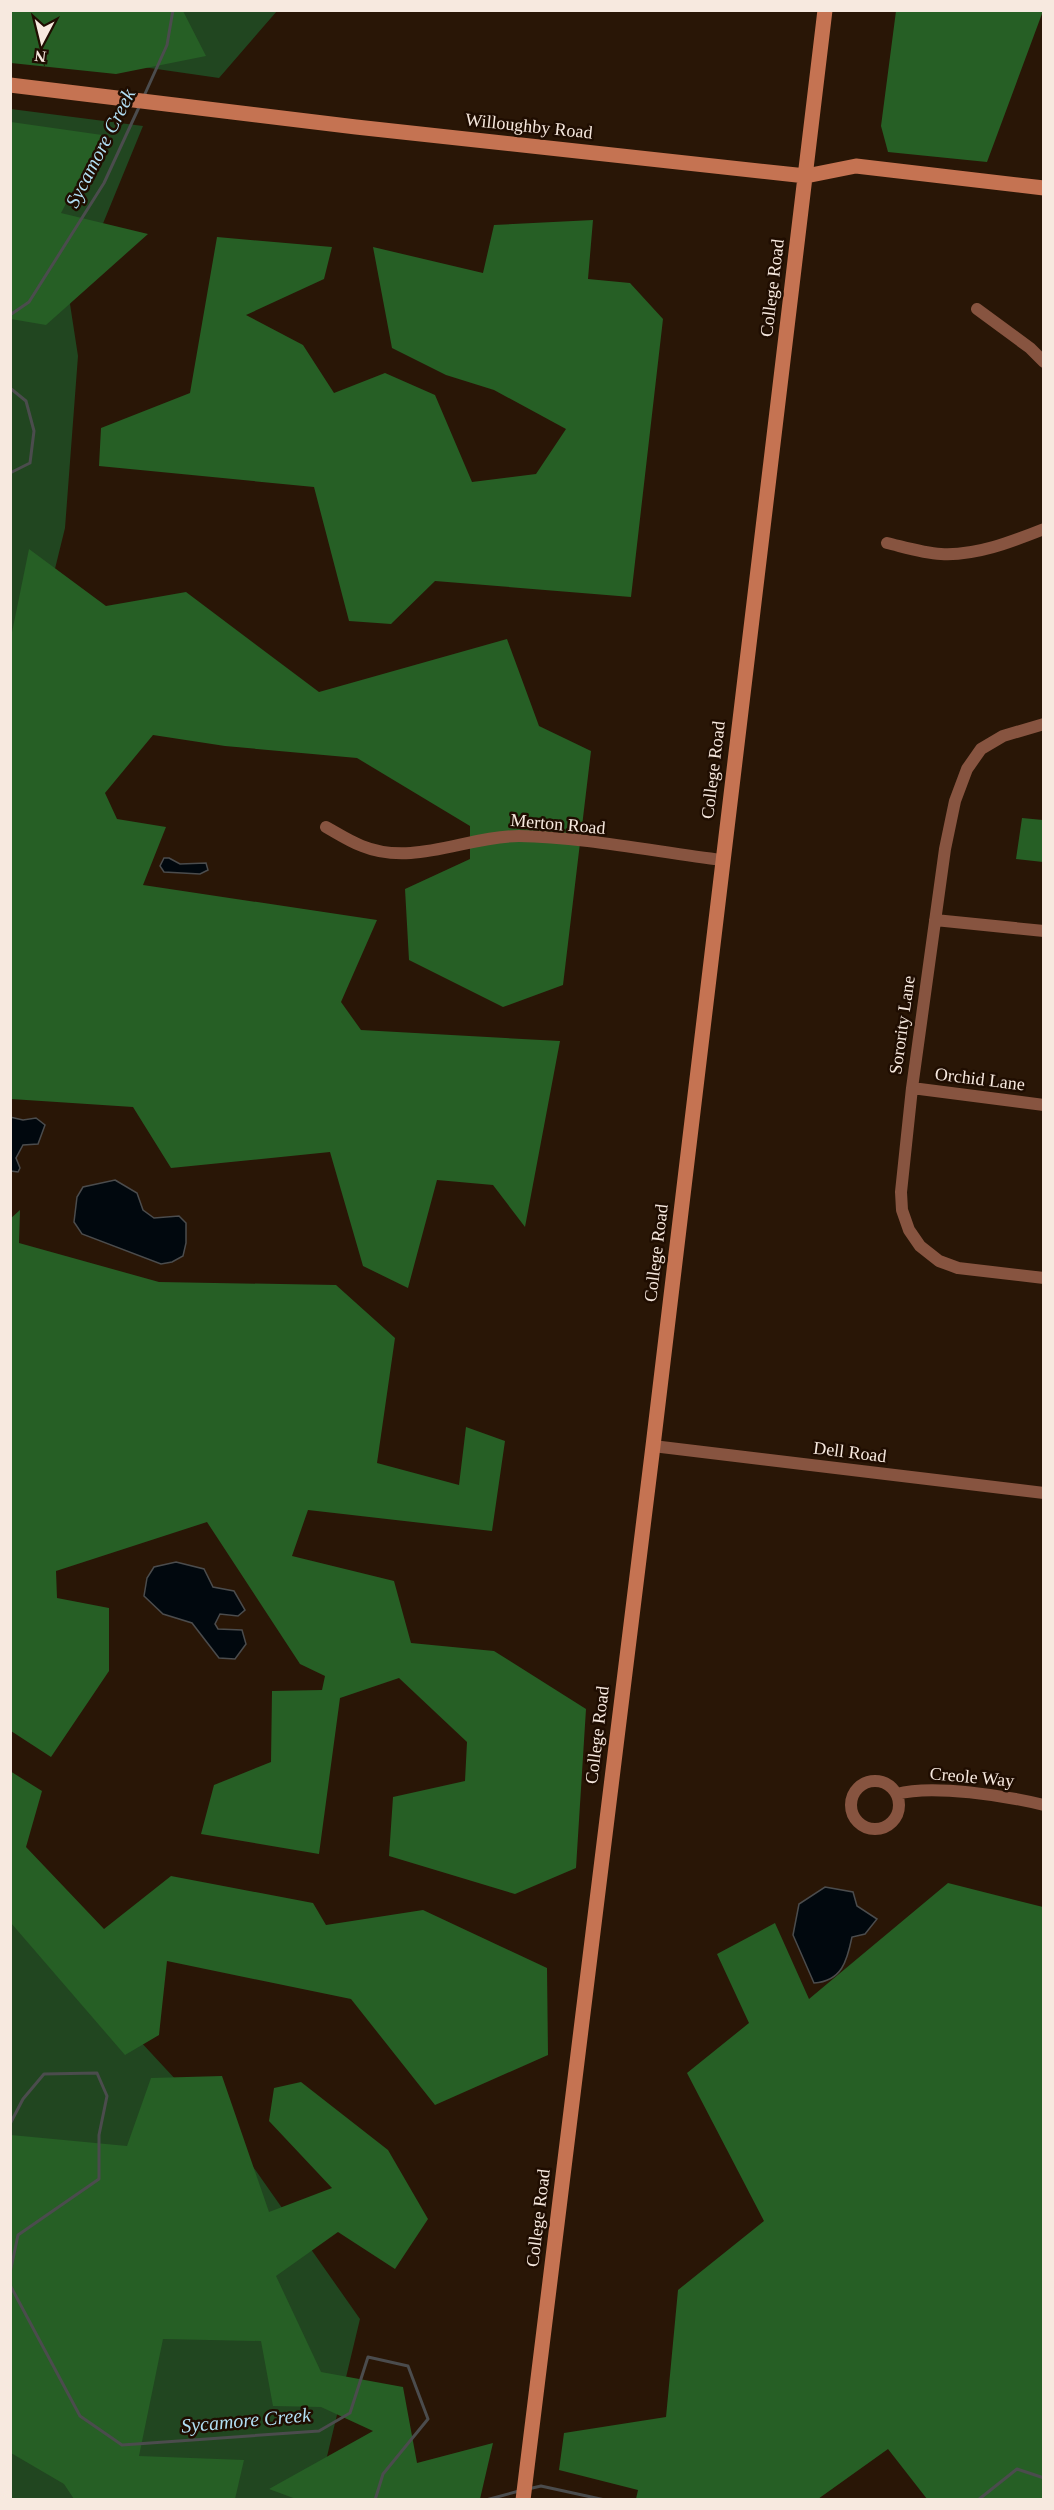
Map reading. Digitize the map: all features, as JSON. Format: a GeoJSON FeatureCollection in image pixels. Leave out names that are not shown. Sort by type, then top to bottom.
{"type":"FeatureCollection","features":[{"type":"Feature","properties":{"kind":"street","name":"College Road"},"geometry":{"type":"LineString","coordinates":[[523,2499],[653,1446],[825,10]]}},
{"type":"Feature","properties":{"kind":"street","name":"Willoughby Road"},"geometry":{"type":"LineString","coordinates":[[10,85],[806,176],[856,166],[1044,188]]}},
{"type":"Feature","properties":{"kind":"street"},"geometry":{"type":"LineString","coordinates":[[977,309],[1030,348],[1044,362]]}},
{"type":"Feature","properties":{"kind":"street"},"geometry":{"type":"LineString","coordinates":[[887,543],[939,554],[961,554],[1008,543],[1044,529]]}},
{"type":"Feature","properties":{"kind":"street","name":"Sorority Lane"},"geometry":{"type":"LineString","coordinates":[[1044,724],[1003,736],[981,749],[967,770],[955,801],[935,920],[912,1089],[901,1192],[902,1210],[909,1230],[920,1246],[939,1261],[958,1268],[1044,1278]]}},
{"type":"Feature","properties":{"kind":"street","name":"Merton Road"},"geometry":{"type":"LineString","coordinates":[[326,827],[363,847],[383,852],[408,853],[475,840],[521,836],[722,860]]}},
{"type":"Feature","properties":{"kind":"street"},"geometry":{"type":"LineString","coordinates":[[935,920],[1044,931]]}},
{"type":"Feature","properties":{"kind":"street","name":"Orchid Lane"},"geometry":{"type":"LineString","coordinates":[[912,1089],[1044,1104]]}},
{"type":"Feature","properties":{"kind":"street","name":"Dell Road"},"geometry":{"type":"LineString","coordinates":[[653,1446],[1044,1493]]}},
{"type":"Feature","properties":{"kind":"street"},"geometry":{"type":"LineString","coordinates":[[873,1781],[885,1783],[897,1794],[899,1810],[892,1823],[877,1830],[869,1829],[856,1820],[851,1805],[852,1797],[862,1785],[873,1781]]}},
{"type":"Feature","properties":{"kind":"street","name":"Creole Way"},"geometry":{"type":"LineString","coordinates":[[897,1794],[910,1790],[954,1792],[1024,1800],[1044,1805]]}},
{"type":"Feature","properties":{"kind":"green space"},"geometry":{"type":"Polygon","coordinates":[[[10,11],[183,11],[206,56],[116,74],[11,63],[10,11]]]}},
{"type":"Feature","properties":{"kind":"green space"},"geometry":{"type":"Polygon","coordinates":[[[11,11],[277,11],[219,78],[11,48],[11,11]]]}},
{"type":"Feature","properties":{"kind":"green space"},"geometry":{"type":"Polygon","coordinates":[[[896,11],[1043,11],[987,162],[888,152],[881,126],[896,11]]]}},
{"type":"Feature","properties":{"kind":"green space"},"geometry":{"type":"Polygon","coordinates":[[[11,109],[143,126],[70,304],[78,356],[65,528],[11,748],[11,109]]]}},
{"type":"Feature","properties":{"kind":"green space"},"geometry":{"type":"Polygon","coordinates":[[[11,122],[102,135],[61,213],[148,234],[46,325],[11,319],[11,122]]]}},
{"type":"Feature","properties":{"kind":"green space"},"geometry":{"type":"Polygon","coordinates":[[[593,220],[588,279],[630,283],[663,319],[631,597],[435,581],[391,624],[349,621],[314,487],[99,466],[101,428],[190,393],[217,237],[332,247],[324,279],[246,315],[303,345],[334,393],[385,373],[435,395],[472,482],[536,474],[566,429],[494,390],[446,375],[392,348],[373,247],[483,273],[494,225],[593,220]]]}},
{"type":"Feature","properties":{"kind":"green space"},"geometry":{"type":"Polygon","coordinates":[[[29,549],[106,606],[186,592],[319,692],[507,639],[539,726],[591,751],[563,985],[503,1007],[409,960],[405,889],[470,859],[470,826],[357,758],[225,746],[153,735],[105,793],[117,819],[166,827],[143,885],[377,920],[341,1002],[361,1030],[560,1041],[525,1227],[493,1185],[437,1180],[408,1288],[363,1266],[330,1152],[171,1168],[133,1107],[11,1099],[10,642],[29,549]]]}},
{"type":"Feature","properties":{"kind":"green space"},"geometry":{"type":"Polygon","coordinates":[[[1022,818],[1043,820],[1043,862],[1016,859],[1022,818]]]}},
{"type":"Feature","properties":{"kind":"green space"},"geometry":{"type":"Polygon","coordinates":[[[20,1210],[19,1243],[159,1282],[336,1285],[395,1338],[377,1463],[459,1485],[466,1427],[505,1441],[492,1531],[308,1510],[292,1556],[394,1581],[411,1643],[494,1651],[586,1709],[576,1868],[515,1894],[389,1856],[393,1797],[465,1781],[467,1742],[399,1678],[340,1698],[319,1854],[201,1834],[214,1785],[271,1762],[272,1691],[322,1690],[325,1676],[300,1664],[207,1522],[56,1571],[57,1598],[109,1608],[109,1671],[51,1757],[11,1731],[10,1219],[20,1210]]]}},
{"type":"Feature","properties":{"kind":"green space"},"geometry":{"type":"Polygon","coordinates":[[[10,1771],[42,1791],[26,1847],[104,1929],[171,1876],[313,1903],[326,1925],[423,1910],[547,1968],[548,2055],[435,2105],[351,1999],[167,1961],[159,2035],[125,2055],[11,1923],[10,1771]]]}},
{"type":"Feature","properties":{"kind":"green space"},"geometry":{"type":"Polygon","coordinates":[[[948,1883],[1043,1907],[1043,2499],[927,2499],[888,2449],[818,2499],[636,2499],[638,2490],[559,2470],[564,2433],[666,2417],[678,2290],[764,2221],[687,2073],[749,2023],[717,1954],[775,1923],[809,1999],[948,1883]]]}},
{"type":"Feature","properties":{"kind":"green space"},"geometry":{"type":"Polygon","coordinates":[[[10,1901],[242,2151],[360,2319],[324,2469],[293,2499],[11,2498],[10,1901]]]}},
{"type":"Feature","properties":{"kind":"green space"},"geometry":{"type":"Polygon","coordinates":[[[222,2076],[269,2212],[332,2188],[269,2121],[274,2088],[301,2082],[388,2150],[428,2219],[395,2269],[338,2232],[276,2276],[321,2372],[403,2387],[417,2463],[493,2443],[480,2499],[296,2499],[269,2489],[373,2431],[321,2407],[273,2406],[261,2341],[163,2339],[139,2456],[244,2460],[235,2499],[74,2499],[64,2484],[11,2453],[11,2135],[127,2146],[151,2078],[222,2076]]]}},
{"type":"Feature","properties":{"kind":"shaded area"},"geometry":{"type":"Polygon","coordinates":[[[164,858],[180,864],[206,863],[208,870],[200,874],[164,872],[160,866],[164,858]]]}},
{"type":"Feature","properties":{"kind":"shaded area"},"geometry":{"type":"Polygon","coordinates":[[[10,1117],[23,1120],[36,1118],[45,1125],[38,1144],[23,1145],[16,1158],[20,1168],[18,1172],[11,1171],[10,1117]]]}},
{"type":"Feature","properties":{"kind":"shaded area"},"geometry":{"type":"Polygon","coordinates":[[[115,1180],[137,1193],[143,1210],[154,1218],[179,1216],[186,1223],[186,1243],[183,1256],[172,1262],[161,1264],[82,1234],[74,1222],[77,1197],[83,1187],[115,1180]]]}},
{"type":"Feature","properties":{"kind":"shaded area"},"geometry":{"type":"Polygon","coordinates":[[[176,1562],[204,1569],[213,1587],[234,1591],[245,1610],[238,1616],[220,1614],[215,1624],[218,1629],[242,1630],[246,1644],[235,1659],[219,1658],[192,1623],[163,1614],[144,1596],[147,1578],[154,1567],[176,1562]]]}},
{"type":"Feature","properties":{"kind":"shaded area"},"geometry":{"type":"Polygon","coordinates":[[[825,1887],[853,1892],[857,1906],[877,1919],[865,1934],[852,1937],[845,1962],[837,1974],[814,1983],[793,1935],[799,1904],[825,1887]]]}},
{"type":"Feature","properties":{"kind":"waterway","name":"Sycamore Creek"},"geometry":{"type":"LineString","coordinates":[[144,96],[167,45],[173,10]]}},
{"type":"Feature","properties":{"kind":"waterway","name":"Sycamore Creek"},"geometry":{"type":"LineString","coordinates":[[10,315],[29,302],[104,183],[140,105]]}},
{"type":"Feature","properties":{"kind":"waterway","name":"Sycamore Creek"},"geometry":{"type":"LineString","coordinates":[[10,388],[26,401],[34,431],[30,463],[10,473]]}},
{"type":"Feature","properties":{"kind":"waterway","name":"Sycamore Creek"},"geometry":{"type":"LineString","coordinates":[[10,2124],[23,2099],[44,2074],[97,2073],[107,2096],[99,2135],[99,2179],[18,2235],[10,2273]]}},
{"type":"Feature","properties":{"kind":"waterway","name":"Sycamore Creek"},"geometry":{"type":"LineString","coordinates":[[10,2285],[80,2416],[122,2445],[319,2431],[350,2413],[368,2357],[408,2366],[428,2419],[383,2474],[375,2500]]}},
{"type":"Feature","properties":{"kind":"waterway","name":"Sycamore Creek"},"geometry":{"type":"LineString","coordinates":[[978,2500],[1017,2469],[1044,2478]]}},
{"type":"Feature","properties":{"kind":"waterway","name":"Sycamore Creek"},"geometry":{"type":"LineString","coordinates":[[528,2489],[541,2486],[605,2500]]}},
{"type":"Feature","properties":{"kind":"waterway","name":"Sycamore Creek"},"geometry":{"type":"LineString","coordinates":[[486,2500],[519,2491]]}}]}
